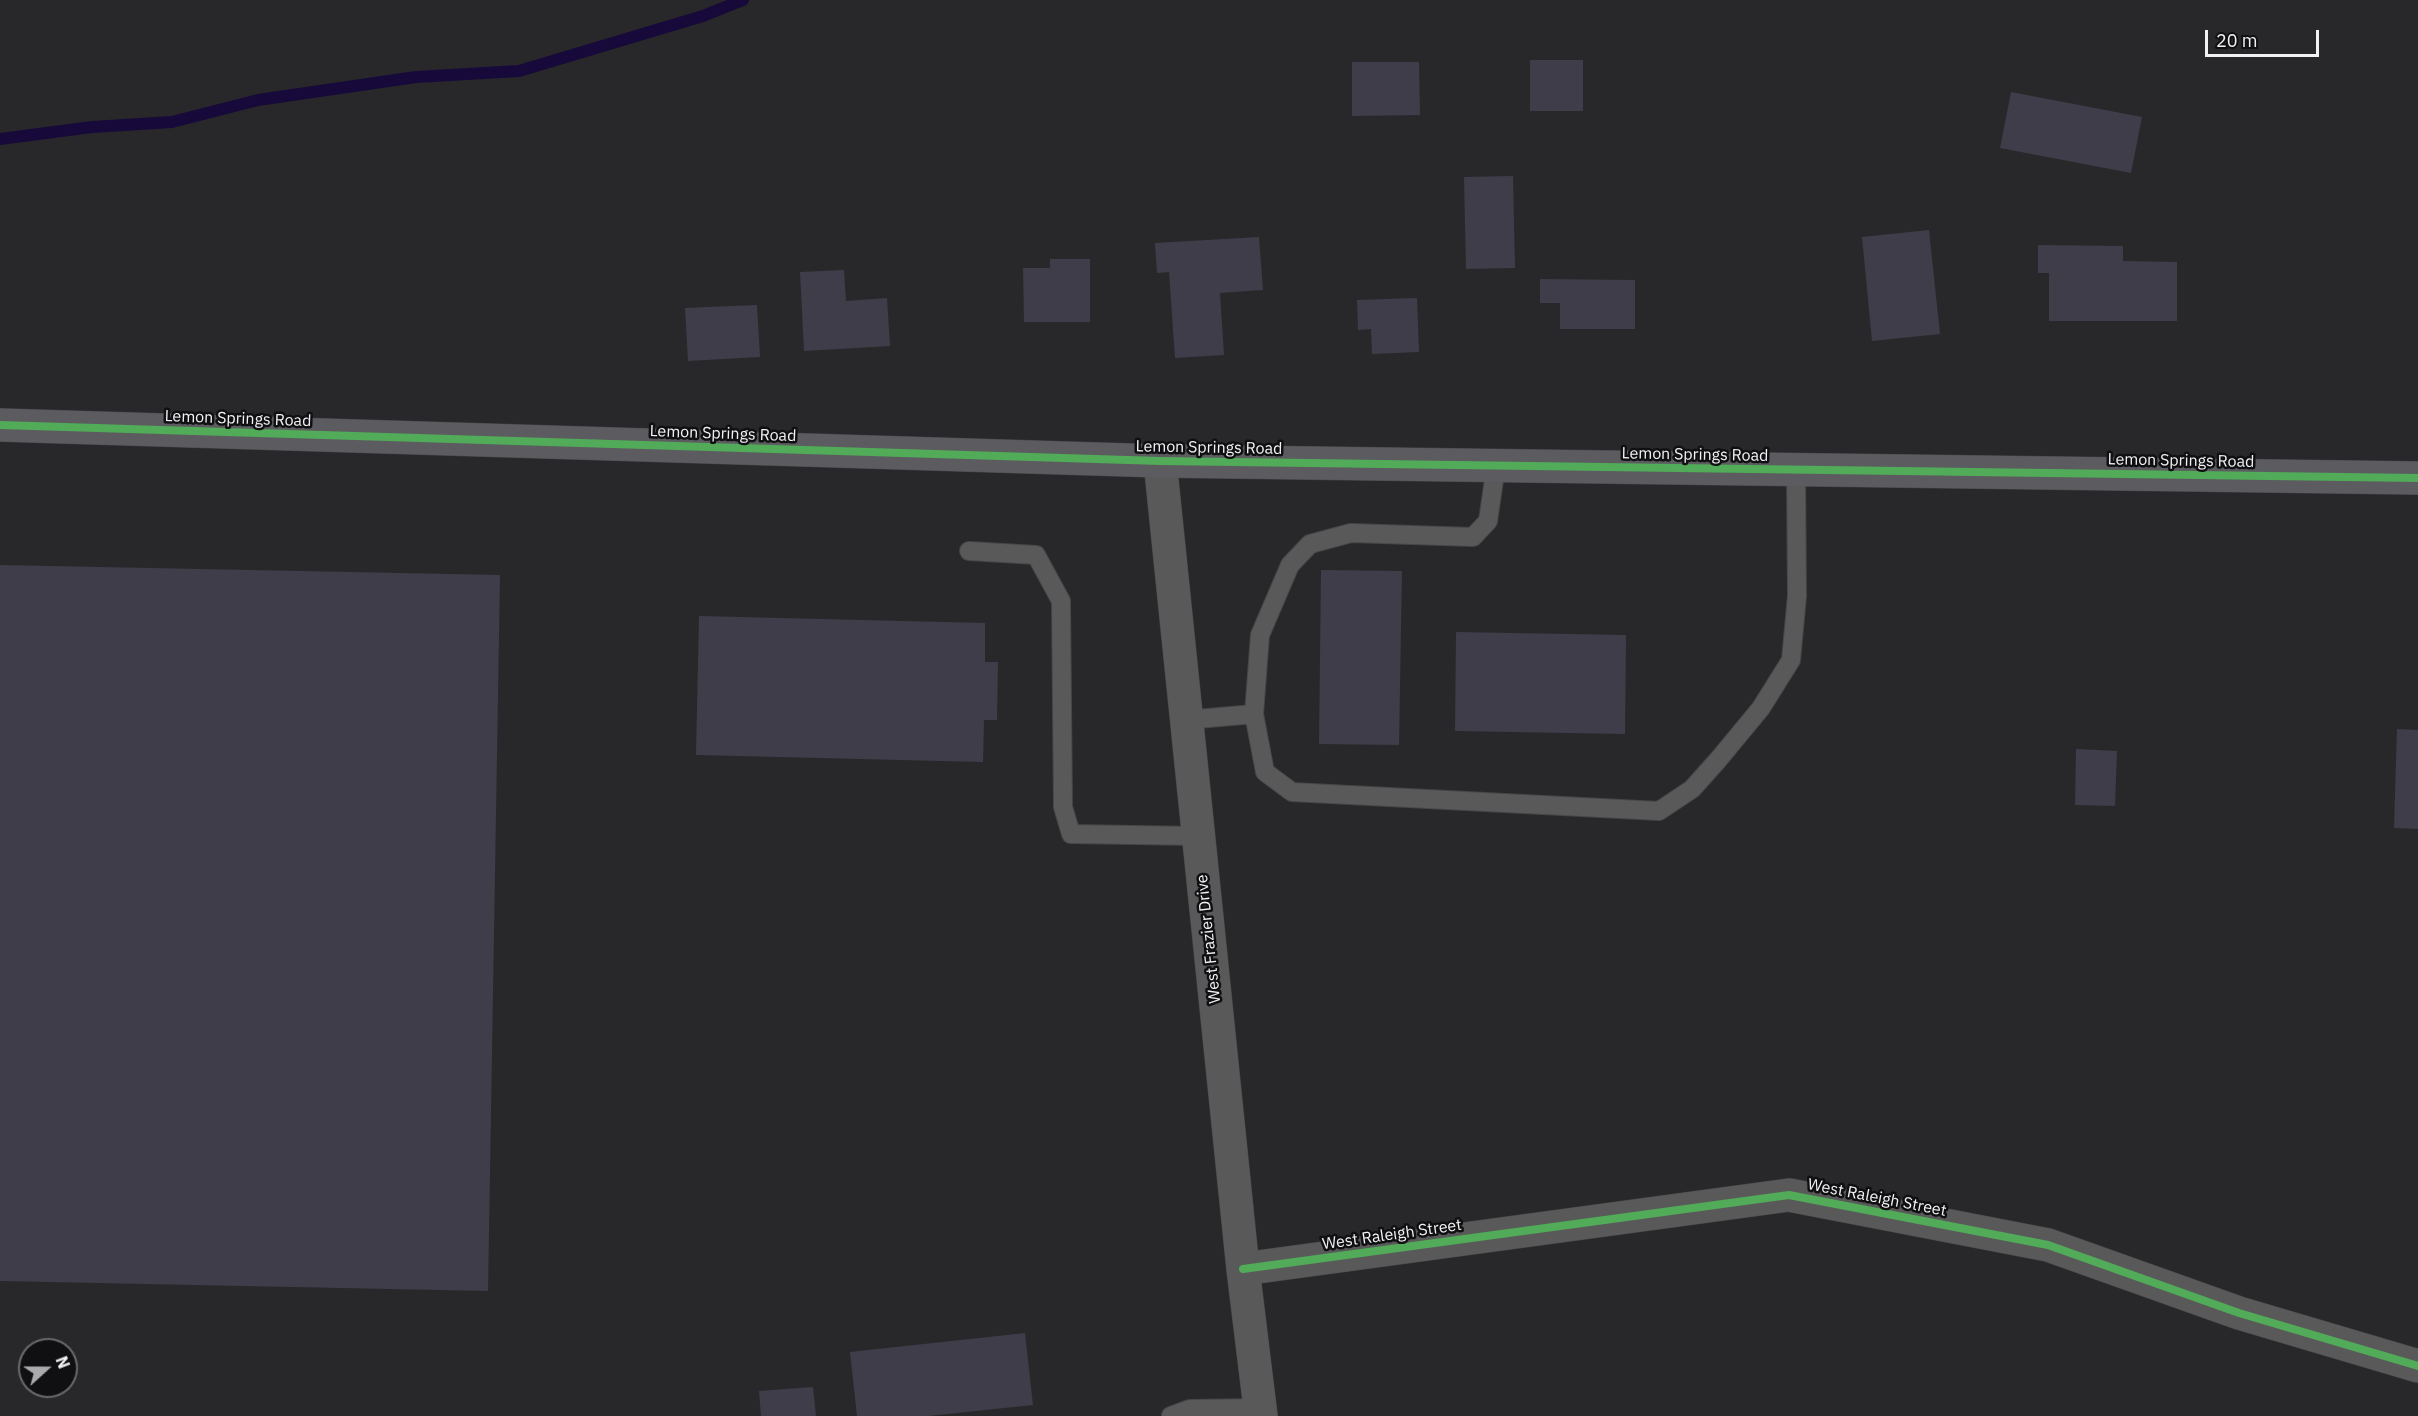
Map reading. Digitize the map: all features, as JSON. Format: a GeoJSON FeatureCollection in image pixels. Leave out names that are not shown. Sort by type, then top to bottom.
{"type":"FeatureCollection","features":[{"type":"Feature","properties":{"kind":"street","name":"Lemon Springs Road"},"geometry":{"type":"LineString","coordinates":[[0,425],[1160,461],[2418,478]]}},
{"type":"Feature","properties":{"kind":"street","name":"West Frazier Drive"},"geometry":{"type":"LineString","coordinates":[[1160,461],[1243,1269],[1260,1412]]}},
{"type":"Feature","properties":{"kind":"street","name":"West Raleigh Street"},"geometry":{"type":"LineString","coordinates":[[1243,1269],[1789,1195],[2048,1245],[2239,1313],[2418,1366]]}},
{"type":"Feature","properties":{"kind":"lane"},"geometry":{"type":"LineString","coordinates":[[1496,466],[1488,522],[1473,537],[1351,533],[1310,544],[1290,565],[1260,634],[1254,714],[1265,772],[1292,792],[1659,811],[1692,789],[1719,760],[1761,708],[1791,660],[1797,596],[1796,470]]}},
{"type":"Feature","properties":{"kind":"lane"},"geometry":{"type":"LineString","coordinates":[[969,551],[1036,555],[1061,601],[1063,807],[1071,834],[1198,836]]}},
{"type":"Feature","properties":{"kind":"lane"},"geometry":{"type":"LineString","coordinates":[[1186,720],[1254,714]]}},
{"type":"Feature","properties":{"kind":"lane"},"geometry":{"type":"LineString","coordinates":[[1171,1416],[1190,1409],[1260,1412]]}},
{"type":"Feature","properties":{"kind":"building"},"geometry":{"type":"Polygon","coordinates":[[[1530,60],[1583,60],[1583,111],[1530,111],[1530,60]]]}},
{"type":"Feature","properties":{"kind":"building"},"geometry":{"type":"Polygon","coordinates":[[[1352,62],[1419,62],[1420,115],[1352,116],[1352,62]]]}},
{"type":"Feature","properties":{"kind":"building"},"geometry":{"type":"Polygon","coordinates":[[[2011,92],[2142,117],[2131,173],[2000,148],[2011,92]]]}},
{"type":"Feature","properties":{"kind":"building"},"geometry":{"type":"Polygon","coordinates":[[[1513,176],[1515,268],[1466,269],[1464,177],[1513,176]]]}},
{"type":"Feature","properties":{"kind":"building"},"geometry":{"type":"Polygon","coordinates":[[[1929,230],[1940,334],[1872,341],[1862,237],[1929,230]]]}},
{"type":"Feature","properties":{"kind":"building"},"geometry":{"type":"Polygon","coordinates":[[[1259,237],[1263,290],[1220,293],[1224,355],[1175,358],[1169,272],[1157,273],[1155,243],[1259,237]]]}},
{"type":"Feature","properties":{"kind":"building"},"geometry":{"type":"Polygon","coordinates":[[[2038,245],[2123,246],[2123,261],[2177,262],[2177,321],[2049,321],[2049,273],[2038,273],[2038,245]]]}},
{"type":"Feature","properties":{"kind":"building"},"geometry":{"type":"Polygon","coordinates":[[[1050,259],[1090,259],[1090,322],[1024,322],[1023,268],[1050,268],[1050,259]]]}},
{"type":"Feature","properties":{"kind":"building"},"geometry":{"type":"Polygon","coordinates":[[[844,270],[846,301],[887,298],[890,346],[804,351],[800,272],[844,270]]]}},
{"type":"Feature","properties":{"kind":"building"},"geometry":{"type":"Polygon","coordinates":[[[1540,279],[1635,280],[1635,329],[1560,329],[1560,303],[1540,303],[1540,279]]]}},
{"type":"Feature","properties":{"kind":"building"},"geometry":{"type":"Polygon","coordinates":[[[1417,298],[1419,352],[1372,354],[1371,329],[1358,330],[1357,300],[1417,298]]]}},
{"type":"Feature","properties":{"kind":"building"},"geometry":{"type":"Polygon","coordinates":[[[757,305],[760,357],[688,361],[685,308],[757,305]]]}},
{"type":"Feature","properties":{"kind":"building"},"geometry":{"type":"Polygon","coordinates":[[[0,565],[500,575],[488,1291],[0,1281],[0,565]]]}},
{"type":"Feature","properties":{"kind":"building"},"geometry":{"type":"Polygon","coordinates":[[[1321,570],[1402,571],[1399,745],[1319,744],[1321,570]]]}},
{"type":"Feature","properties":{"kind":"building"},"geometry":{"type":"Polygon","coordinates":[[[699,616],[985,623],[985,662],[998,662],[997,720],[984,720],[983,762],[696,755],[699,616]]]}},
{"type":"Feature","properties":{"kind":"building"},"geometry":{"type":"Polygon","coordinates":[[[1456,632],[1626,635],[1625,734],[1455,731],[1456,632]]]}},
{"type":"Feature","properties":{"kind":"building"},"geometry":{"type":"Polygon","coordinates":[[[2397,729],[2418,730],[2418,829],[2394,828],[2397,729]]]}},
{"type":"Feature","properties":{"kind":"building"},"geometry":{"type":"Polygon","coordinates":[[[2076,749],[2117,751],[2115,806],[2075,805],[2076,749]]]}},
{"type":"Feature","properties":{"kind":"building"},"geometry":{"type":"Polygon","coordinates":[[[1025,1333],[1033,1405],[928,1416],[857,1416],[850,1352],[1025,1333]]]}},
{"type":"Feature","properties":{"kind":"building"},"geometry":{"type":"Polygon","coordinates":[[[813,1387],[816,1416],[761,1416],[759,1391],[813,1387]]]}},
{"type":"Feature","properties":{"kind":"waterway"},"geometry":{"type":"LineString","coordinates":[[0,139],[92,127],[172,122],[258,100],[416,77],[519,71],[703,16],[743,0]]}},
{"type":"Feature","properties":{"kind":"cycle path"},"geometry":{"type":"LineString","coordinates":[[0,425],[1160,461],[2418,478]]}},
{"type":"Feature","properties":{"kind":"cycle path"},"geometry":{"type":"LineString","coordinates":[[1243,1269],[1789,1195],[2048,1245],[2239,1313],[2418,1366]]}}]}
